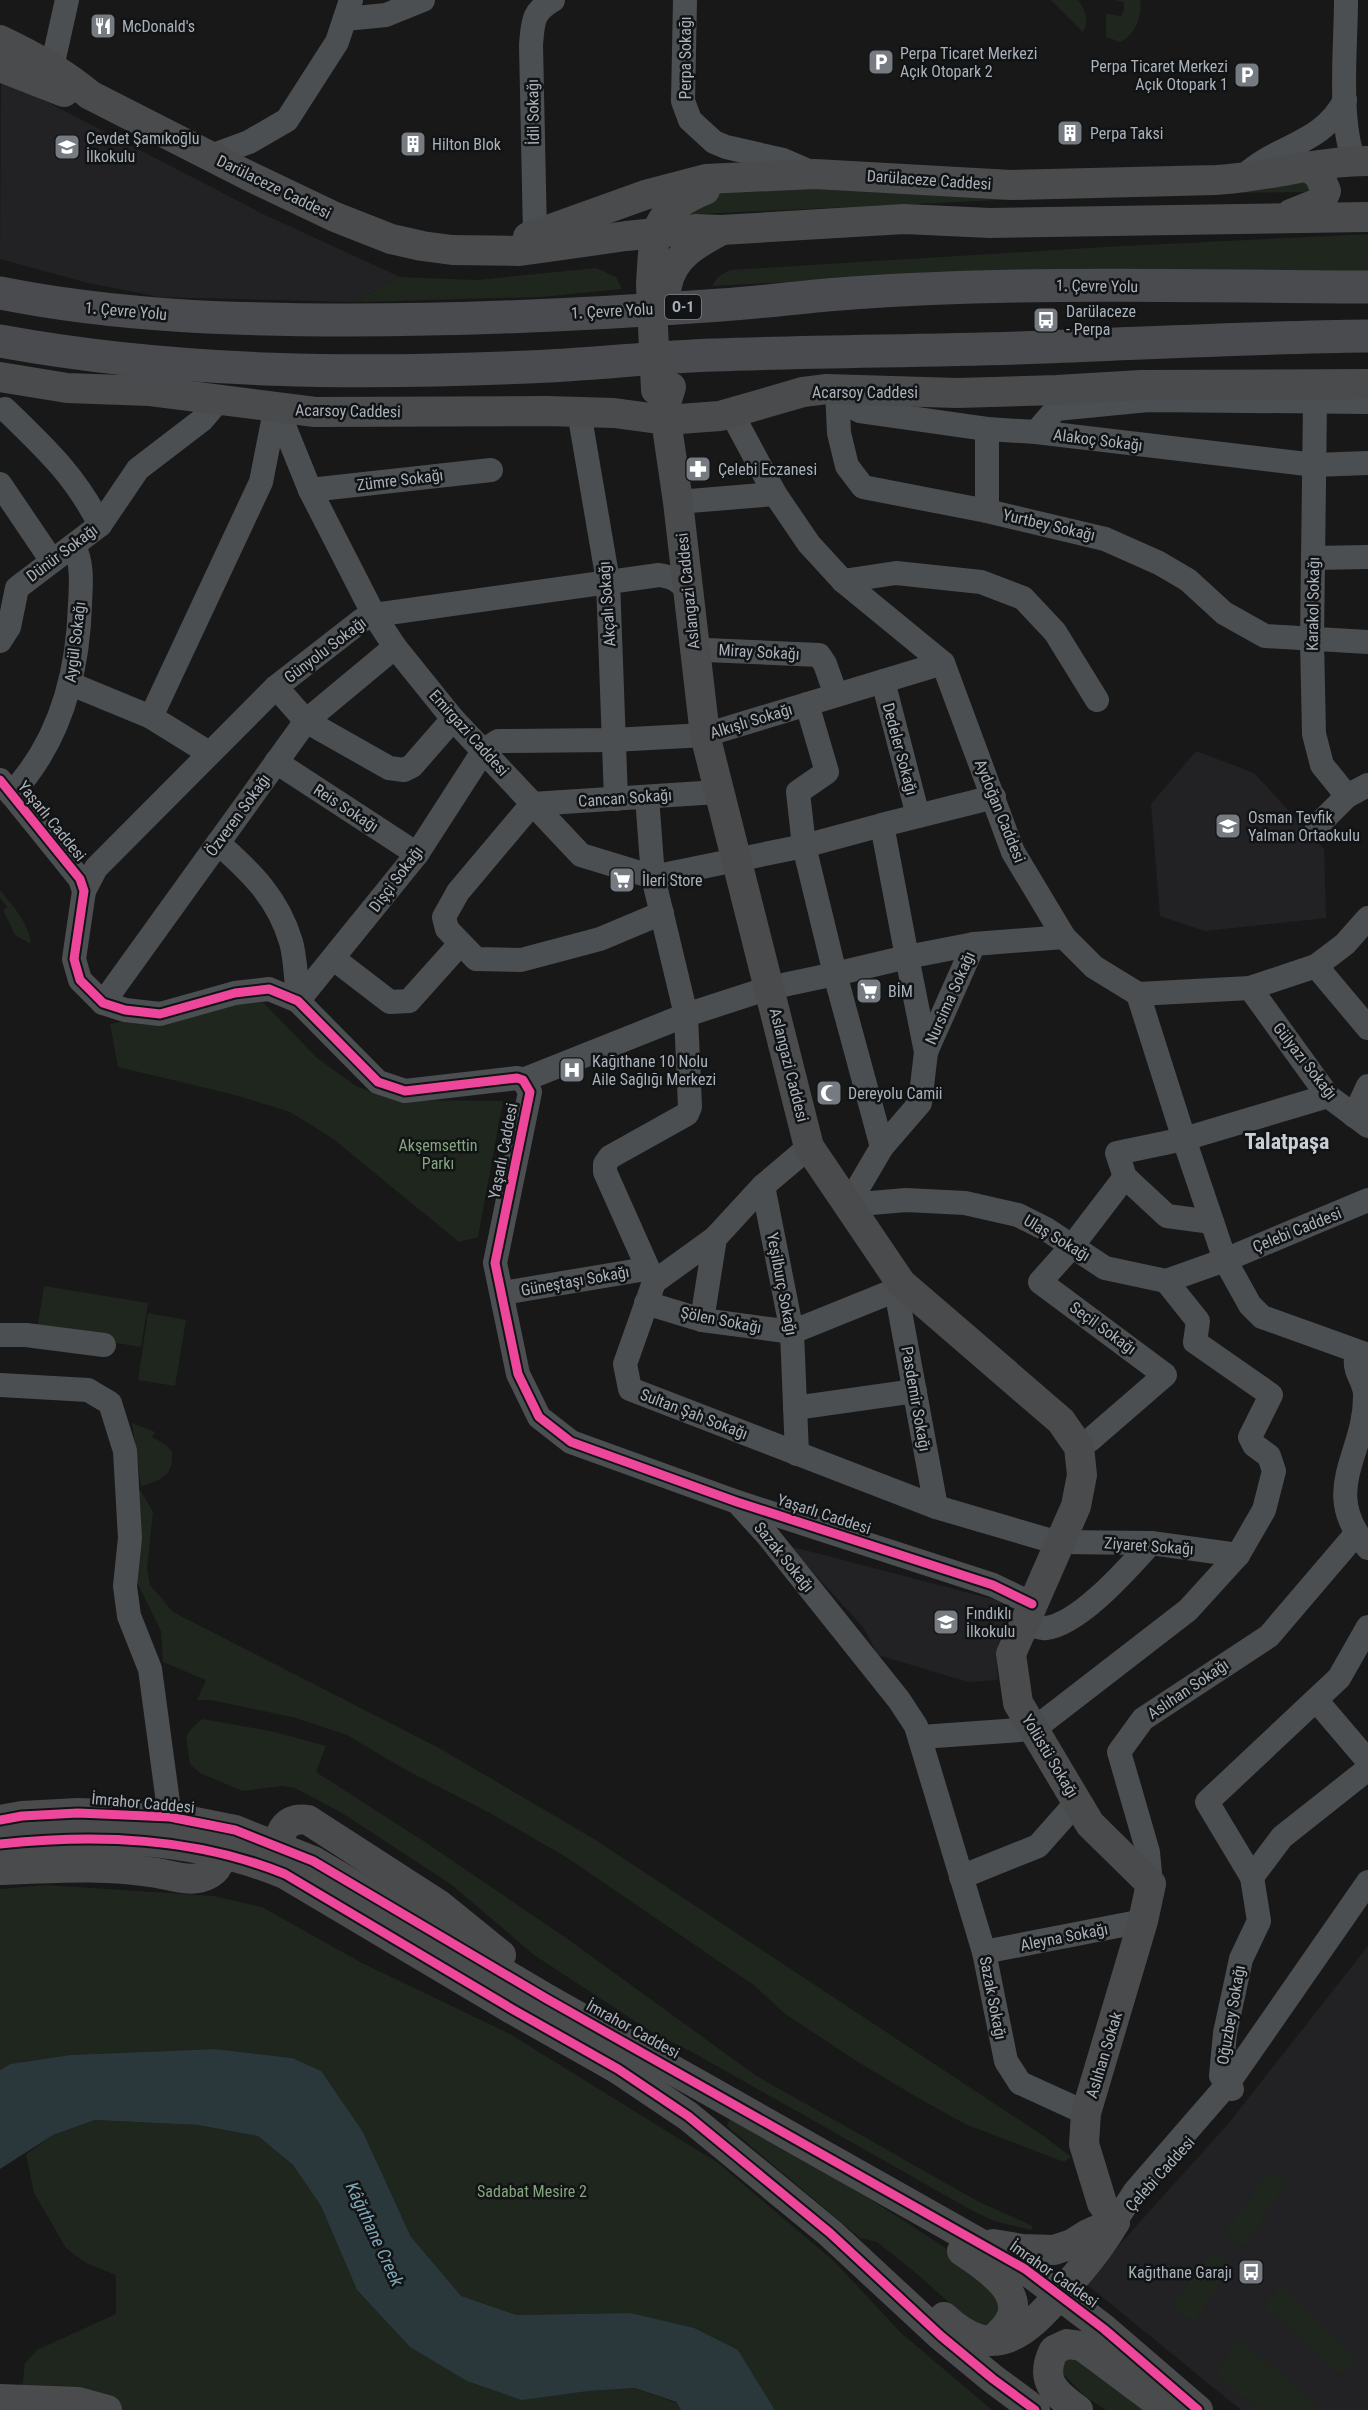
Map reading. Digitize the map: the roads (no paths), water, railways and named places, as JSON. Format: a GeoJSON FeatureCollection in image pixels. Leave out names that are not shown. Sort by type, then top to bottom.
{"type":"FeatureCollection","features":[{"type":"Feature","properties":{"kind":"highway","name":"1. Çevre Yolu"},"geometry":{"type":"LineString","coordinates":[[0,293],[78,307],[142,314],[261,319],[459,320],[723,305],[850,293],[996,286],[1368,287]]}},
{"type":"Feature","properties":{"kind":"highway"},"geometry":{"type":"LineString","coordinates":[[0,341],[40,349],[180,363],[262,370],[315,370],[496,367],[715,355],[1045,347],[1265,337],[1368,336]]}},
{"type":"Feature","properties":{"kind":"main road","name":"Darülaceze Caddesi"},"geometry":{"type":"LineString","coordinates":[[0,40],[52,67],[90,95],[335,217],[391,239],[452,250],[502,250],[537,242],[645,195],[706,179],[815,174],[1011,185],[1242,179],[1307,166],[1363,168]]}},
{"type":"Feature","properties":{"kind":"main road"},"geometry":{"type":"LineString","coordinates":[[0,67],[59,91],[90,95]]}},
{"type":"Feature","properties":{"kind":"main road"},"geometry":{"type":"LineString","coordinates":[[1276,218],[1314,206],[1324,198],[1326,191],[1322,181],[1307,166]]}},
{"type":"Feature","properties":{"kind":"main road","name":"Aslangazi Caddesi"},"geometry":{"type":"LineString","coordinates":[[733,179],[694,194],[671,207],[663,216],[653,251],[659,286],[665,400],[705,735],[809,1147],[899,1286],[1061,1421],[1079,1447],[1082,1475],[1076,1506],[1028,1612]]}},
{"type":"Feature","properties":{"kind":"main road","name":"Darülaceze Caddesi"},"geometry":{"type":"LineString","coordinates":[[537,242],[582,241],[697,229],[721,231],[904,219],[990,224],[1368,217]]}},
{"type":"Feature","properties":{"kind":"main road"},"geometry":{"type":"LineString","coordinates":[[582,241],[607,245],[626,253],[659,286],[682,255],[700,241],[721,231]]}},
{"type":"Feature","properties":{"kind":"main road","name":"Acarsoy Caddesi"},"geometry":{"type":"LineString","coordinates":[[665,400],[732,414],[837,384],[1032,382],[1140,373],[1368,373]]}},
{"type":"Feature","properties":{"kind":"main road","name":"Acarsoy Caddesi"},"geometry":{"type":"LineString","coordinates":[[13,379],[67,388],[150,391],[315,412],[578,407],[648,416],[665,400]]}},
{"type":"Feature","properties":{"kind":"main road","name":"Acarsoy Caddesi"},"geometry":{"type":"LineString","coordinates":[[665,400],[713,407],[802,380],[957,393],[1141,385],[1368,384]]}},
{"type":"Feature","properties":{"kind":"main road","name":"Yolüstü Sokağı"},"geometry":{"type":"LineString","coordinates":[[1028,1612],[1011,1654],[1018,1703],[1090,1824],[1151,1884]]}},
{"type":"Feature","properties":{"kind":"main road","name":"İmrahor Caddesi"},"geometry":{"type":"LineString","coordinates":[[0,1820],[22,1816],[78,1813],[170,1817],[220,1839],[250,1860],[285,1874],[651,2090],[688,2116],[830,2233],[941,2336],[1035,2410]]}},
{"type":"Feature","properties":{"kind":"main road"},"geometry":{"type":"LineString","coordinates":[[0,1870],[68,1867],[146,1871],[189,1879],[200,1878],[214,1872],[219,1865],[220,1839]]}},
{"type":"Feature","properties":{"kind":"main road","name":"İmrahor Caddesi"},"geometry":{"type":"LineString","coordinates":[[0,1844],[30,1841],[114,1840],[168,1843],[220,1839],[278,1846],[313,1861],[547,1999],[1025,2269],[1104,2329],[1197,2410]]}},
{"type":"Feature","properties":{"kind":"main road"},"geometry":{"type":"LineString","coordinates":[[278,1846],[281,1867],[285,1874]]}},
{"type":"Feature","properties":{"kind":"main road","name":"Aslıhan Sokak"},"geometry":{"type":"LineString","coordinates":[[1116,2222],[1102,2203],[1084,2144],[1086,2113],[1143,1921],[1151,1884]]}},
{"type":"Feature","properties":{"kind":"main road"},"geometry":{"type":"LineString","coordinates":[[884,2189],[928,2227],[985,2266],[1009,2290],[1014,2308],[1012,2319],[1006,2328],[990,2341]]}},
{"type":"Feature","properties":{"kind":"main road"},"geometry":{"type":"LineString","coordinates":[[883,2281],[903,2287],[919,2297],[963,2334],[990,2341],[1014,2337],[1046,2312],[1082,2270],[1116,2222]]}},
{"type":"Feature","properties":{"kind":"main road"},"geometry":{"type":"LineString","coordinates":[[979,2242],[1022,2249],[1054,2250],[1072,2244],[1116,2222]]}},
{"type":"Feature","properties":{"kind":"main road"},"geometry":{"type":"LineString","coordinates":[[1078,2410],[1058,2395],[1050,2384],[1047,2372],[1047,2365],[1054,2350],[1067,2344],[1082,2346],[1168,2410]]}},
{"type":"Feature","properties":{"kind":"main road"},"geometry":{"type":"LineString","coordinates":[[0,2399],[78,2402],[107,2410]]}},
{"type":"Feature","properties":{"kind":"street"},"geometry":{"type":"LineString","coordinates":[[52,67],[67,0]]}},
{"type":"Feature","properties":{"kind":"street"},"geometry":{"type":"LineString","coordinates":[[211,156],[249,142],[286,120],[337,42],[348,9],[387,15],[423,0]]}},
{"type":"Feature","properties":{"kind":"street","name":"İdil Sokağı"},"geometry":{"type":"LineString","coordinates":[[537,242],[531,45],[533,22],[542,6],[553,0]]}},
{"type":"Feature","properties":{"kind":"street","name":"Perpa Sokağı"},"geometry":{"type":"LineString","coordinates":[[685,0],[683,100],[690,120],[714,142],[726,147],[783,160],[815,174]]}},
{"type":"Feature","properties":{"kind":"street"},"geometry":{"type":"LineString","coordinates":[[1346,0],[1348,142],[1363,168]]}},
{"type":"Feature","properties":{"kind":"street"},"geometry":{"type":"LineString","coordinates":[[1242,179],[1268,159],[1319,132],[1338,115],[1346,100]]}},
{"type":"Feature","properties":{"kind":"street"},"geometry":{"type":"LineString","coordinates":[[13,379],[2,411],[56,458],[86,497],[100,525]]}},
{"type":"Feature","properties":{"kind":"street","name":"Alakoç Sokağı"},"geometry":{"type":"LineString","coordinates":[[837,384],[850,406],[860,411],[987,429],[1036,432],[1316,465],[1368,463]]}},
{"type":"Feature","properties":{"kind":"street","name":"Yurtbey Sokağı"},"geometry":{"type":"LineString","coordinates":[[837,384],[839,434],[847,466],[864,487],[987,511],[1105,539],[1159,563],[1188,580],[1224,613],[1265,636],[1312,641],[1368,642]]}},
{"type":"Feature","properties":{"kind":"street","name":"Dünür Sokağı"},"geometry":{"type":"LineString","coordinates":[[0,641],[9,627],[8,587],[52,561],[100,525],[138,469],[202,420],[219,400]]}},
{"type":"Feature","properties":{"kind":"street"},"geometry":{"type":"LineString","coordinates":[[1036,432],[1056,409],[1148,400],[1368,402]]}},
{"type":"Feature","properties":{"kind":"street","name":"Karakol Sokağı"},"geometry":{"type":"LineString","coordinates":[[1315,401],[1312,641],[1314,734],[1322,765],[1358,790]]}},
{"type":"Feature","properties":{"kind":"street"},"geometry":{"type":"LineString","coordinates":[[151,717],[261,482],[276,406]]}},
{"type":"Feature","properties":{"kind":"street","name":"Emirgazi Caddesi"},"geometry":{"type":"LineString","coordinates":[[276,406],[310,490],[374,615],[395,647],[453,719],[580,855],[653,877]]}},
{"type":"Feature","properties":{"kind":"street","name":"Akçalı Sokağı"},"geometry":{"type":"LineString","coordinates":[[578,407],[608,580],[616,799]]}},
{"type":"Feature","properties":{"kind":"street","name":"Aydoğan Caddesi"},"geometry":{"type":"LineString","coordinates":[[732,414],[775,494],[809,544],[843,581],[943,663],[1013,852],[1064,937],[1094,967],[1138,994]]}},
{"type":"Feature","properties":{"kind":"street"},"geometry":{"type":"LineString","coordinates":[[987,429],[987,511]]}},
{"type":"Feature","properties":{"kind":"street","name":"Zümre Sokağı"},"geometry":{"type":"LineString","coordinates":[[310,490],[491,470]]}},
{"type":"Feature","properties":{"kind":"street"},"geometry":{"type":"LineString","coordinates":[[0,484],[52,561]]}},
{"type":"Feature","properties":{"kind":"street"},"geometry":{"type":"LineString","coordinates":[[678,502],[775,494]]}},
{"type":"Feature","properties":{"kind":"street","name":"Aygül Sokağı"},"geometry":{"type":"LineString","coordinates":[[6,787],[28,776],[51,741],[71,684],[79,632],[81,598],[81,564],[74,546]]}},
{"type":"Feature","properties":{"kind":"street"},"geometry":{"type":"LineString","coordinates":[[1313,558],[1368,557]]}},
{"type":"Feature","properties":{"kind":"street"},"geometry":{"type":"LineString","coordinates":[[843,581],[896,573],[981,582],[1023,598],[1055,632],[1097,700]]}},
{"type":"Feature","properties":{"kind":"street"},"geometry":{"type":"LineString","coordinates":[[374,615],[608,580],[660,575],[682,583],[687,591]]}},
{"type":"Feature","properties":{"kind":"street","name":"Günyolu Sokağı"},"geometry":{"type":"LineString","coordinates":[[84,891],[96,868],[276,687],[362,620],[374,615]]}},
{"type":"Feature","properties":{"kind":"street","name":"Özveren Sokağı"},"geometry":{"type":"LineString","coordinates":[[103,1003],[306,721],[395,647]]}},
{"type":"Feature","properties":{"kind":"street","name":"Miray Sokağı"},"geometry":{"type":"LineString","coordinates":[[695,660],[700,653],[706,650],[819,655],[825,664],[836,695]]}},
{"type":"Feature","properties":{"kind":"street","name":"Alkışlı Sokağı"},"geometry":{"type":"LineString","coordinates":[[484,750],[498,741],[613,740],[705,735],[943,663]]}},
{"type":"Feature","properties":{"kind":"street","name":"Dedeler Sokağı"},"geometry":{"type":"LineString","coordinates":[[883,681],[918,816]]}},
{"type":"Feature","properties":{"kind":"street"},"geometry":{"type":"LineString","coordinates":[[71,684],[151,717],[209,753]]}},
{"type":"Feature","properties":{"kind":"street"},"geometry":{"type":"LineString","coordinates":[[276,687],[306,721],[389,768],[404,770],[412,766],[453,719]]}},
{"type":"Feature","properties":{"kind":"street"},"geometry":{"type":"LineString","coordinates":[[807,704],[827,772],[798,792],[804,846],[835,974],[882,1147]]}},
{"type":"Feature","properties":{"kind":"street","name":"Dişçi Sokağı"},"geometry":{"type":"LineString","coordinates":[[298,1002],[417,854],[484,750]]}},
{"type":"Feature","properties":{"kind":"street","name":"Reis Sokağı"},"geometry":{"type":"LineString","coordinates":[[276,762],[417,854]]}},
{"type":"Feature","properties":{"kind":"street","name":"Yaşarlı Caddesi"},"geometry":{"type":"LineString","coordinates":[[6,787],[80,879],[84,891],[74,959],[80,980],[103,1003],[125,1010],[159,1014],[235,993],[269,989],[298,1002],[378,1082],[405,1091],[517,1077],[523,1080],[530,1092],[495,1263],[518,1374],[539,1417],[571,1442],[737,1502],[993,1585],[1028,1612],[1044,1628],[1059,1625],[1107,1592],[1151,1543]]}},
{"type":"Feature","properties":{"kind":"street"},"geometry":{"type":"LineString","coordinates":[[1317,826],[1358,790]]}},
{"type":"Feature","properties":{"kind":"street","name":"Cancan Sokağı"},"geometry":{"type":"LineString","coordinates":[[532,804],[718,792]]}},
{"type":"Feature","properties":{"kind":"street"},"geometry":{"type":"LineString","coordinates":[[647,796],[653,877],[686,1015],[690,1107],[687,1114],[610,1157],[605,1164],[605,1172],[649,1284],[715,1238],[763,1186],[809,1147]]}},
{"type":"Feature","properties":{"kind":"street"},"geometry":{"type":"LineString","coordinates":[[653,877],[736,862],[994,797]]}},
{"type":"Feature","properties":{"kind":"street"},"geometry":{"type":"LineString","coordinates":[[532,804],[458,892],[444,917],[447,929],[476,959],[521,960],[600,939],[662,913]]}},
{"type":"Feature","properties":{"kind":"street"},"geometry":{"type":"LineString","coordinates":[[848,1205],[882,1147],[920,1103],[926,1052],[882,825]]}},
{"type":"Feature","properties":{"kind":"street"},"geometry":{"type":"LineString","coordinates":[[218,843],[246,867],[272,898],[291,942],[298,1002]]}},
{"type":"Feature","properties":{"kind":"street"},"geometry":{"type":"LineString","coordinates":[[1362,1541],[1343,1495],[1346,1474],[1362,1425],[1365,1392],[1355,1366],[1364,1359],[1262,1317],[1250,1305],[1226,1260],[1212,1222],[1138,994],[1250,988],[1317,966],[1346,944],[1368,918]]}},
{"type":"Feature","properties":{"kind":"street"},"geometry":{"type":"LineString","coordinates":[[523,1080],[686,1015],[770,988],[974,944],[1064,937]]}},
{"type":"Feature","properties":{"kind":"street"},"geometry":{"type":"LineString","coordinates":[[334,959],[390,1002],[410,1001],[460,944]]}},
{"type":"Feature","properties":{"kind":"street","name":"Nursima Sokağı"},"geometry":{"type":"LineString","coordinates":[[926,1052],[974,944]]}},
{"type":"Feature","properties":{"kind":"street"},"geometry":{"type":"LineString","coordinates":[[1317,966],[1368,1028]]}},
{"type":"Feature","properties":{"kind":"street","name":"Gülyazı Sokağı"},"geometry":{"type":"LineString","coordinates":[[1250,988],[1328,1096],[1361,1121]]}},
{"type":"Feature","properties":{"kind":"street"},"geometry":{"type":"LineString","coordinates":[[1361,1121],[1368,1086]]}},
{"type":"Feature","properties":{"kind":"street"},"geometry":{"type":"LineString","coordinates":[[1212,1222],[1167,1216],[1125,1177],[1117,1153],[1184,1139],[1328,1096]]}},
{"type":"Feature","properties":{"kind":"street"},"geometry":{"type":"LineString","coordinates":[[1073,1245],[1125,1177]]}},
{"type":"Feature","properties":{"kind":"street","name":"Yeşilburç Sokağı"},"geometry":{"type":"LineString","coordinates":[[763,1186],[792,1332],[797,1454]]}},
{"type":"Feature","properties":{"kind":"street","name":"Ulaş Sokağı"},"geometry":{"type":"LineString","coordinates":[[848,1205],[906,1200],[965,1203],[1018,1215],[1073,1245],[1105,1268],[1166,1281]]}},
{"type":"Feature","properties":{"kind":"street","name":"Çelebi Caddesi"},"geometry":{"type":"LineString","coordinates":[[1226,1260],[1368,1200]]}},
{"type":"Feature","properties":{"kind":"street","name":"Çelebi Caddesi"},"geometry":{"type":"LineString","coordinates":[[1226,1260],[1238,1261],[1368,1215]]}},
{"type":"Feature","properties":{"kind":"street"},"geometry":{"type":"LineString","coordinates":[[702,1320],[715,1238]]}},
{"type":"Feature","properties":{"kind":"street","name":"Seçil Sokağı"},"geometry":{"type":"LineString","coordinates":[[1073,1245],[1040,1282],[1166,1375],[1079,1447]]}},
{"type":"Feature","properties":{"kind":"street"},"geometry":{"type":"LineString","coordinates":[[921,1737],[1034,1729],[1188,1610],[1238,1555],[1264,1510],[1274,1471],[1269,1456],[1254,1445],[1250,1437],[1271,1395],[1195,1342],[1198,1321],[1166,1281],[1226,1260]]}},
{"type":"Feature","properties":{"kind":"street","name":"Güneştaşı Sokağı"},"geometry":{"type":"LineString","coordinates":[[503,1293],[649,1284]]}},
{"type":"Feature","properties":{"kind":"street","name":"Şölen Sokağı"},"geometry":{"type":"LineString","coordinates":[[649,1284],[702,1320],[792,1332],[899,1286]]}},
{"type":"Feature","properties":{"kind":"street","name":"Sultan Şah Sokağı"},"geometry":{"type":"LineString","coordinates":[[649,1284],[625,1364],[630,1389],[936,1508],[1060,1542]]}},
{"type":"Feature","properties":{"kind":"street","name":"Pasdemir Sokağı"},"geometry":{"type":"LineString","coordinates":[[899,1286],[936,1508]]}},
{"type":"Feature","properties":{"kind":"street"},"geometry":{"type":"LineString","coordinates":[[0,1335],[27,1335],[104,1345]]}},
{"type":"Feature","properties":{"kind":"street"},"geometry":{"type":"LineString","coordinates":[[0,1385],[88,1390],[110,1403],[125,1451],[130,1538],[125,1587],[129,1616],[150,1669],[170,1817]]}},
{"type":"Feature","properties":{"kind":"street"},"geometry":{"type":"LineString","coordinates":[[795,1408],[915,1391]]}},
{"type":"Feature","properties":{"kind":"street","name":"Sazak Sokağı"},"geometry":{"type":"LineString","coordinates":[[737,1502],[768,1536],[899,1700],[921,1737],[927,1764],[984,1952],[1006,2061],[1020,2083],[1086,2113]]}},
{"type":"Feature","properties":{"kind":"street","name":"Aslıhan Sokağı"},"geometry":{"type":"LineString","coordinates":[[1151,1884],[1148,1852],[1119,1752],[1143,1719],[1269,1636],[1362,1541]]}},
{"type":"Feature","properties":{"kind":"street","name":"Ziyaret Sokağı"},"geometry":{"type":"LineString","coordinates":[[1060,1542],[1151,1543],[1238,1555]]}},
{"type":"Feature","properties":{"kind":"street"},"geometry":{"type":"LineString","coordinates":[[1368,1627],[1339,1678],[1207,1802],[1252,1877],[1282,1837],[1368,1769]]}},
{"type":"Feature","properties":{"kind":"street"},"geometry":{"type":"LineString","coordinates":[[1316,1700],[1368,1761]]}},
{"type":"Feature","properties":{"kind":"street"},"geometry":{"type":"LineString","coordinates":[[961,1877],[1038,1846],[1077,1802]]}},
{"type":"Feature","properties":{"kind":"street","name":"Oğuzbey Sokağı"},"geometry":{"type":"LineString","coordinates":[[1230,2087],[1221,2076],[1225,2033],[1241,1959],[1259,1921],[1252,1877]]}},
{"type":"Feature","properties":{"kind":"street","name":"Çelebi Caddesi"},"geometry":{"type":"LineString","coordinates":[[1230,2087],[1368,1882]]}},
{"type":"Feature","properties":{"kind":"street","name":"Çelebi Caddesi"},"geometry":{"type":"LineString","coordinates":[[1116,2222],[1137,2202],[1322,1970],[1368,1898]]}},
{"type":"Feature","properties":{"kind":"street","name":"Aleyna Sokağı"},"geometry":{"type":"LineString","coordinates":[[984,1952],[1143,1921]]}},
{"type":"Feature","properties":{"kind":"water","name":"Kâğıthane Creek"},"geometry":{"type":"Polygon","coordinates":[[[215,2049],[292,2058],[321,2071],[363,2132],[411,2237],[461,2296],[517,2315],[630,2313],[694,2328],[738,2350],[775,2410],[681,2410],[676,2402],[635,2388],[588,2391],[522,2400],[467,2381],[410,2347],[357,2290],[321,2206],[293,2165],[258,2136],[198,2125],[95,2120],[53,2135],[0,2169],[0,2070],[10,2064],[70,2055],[215,2049]]]}},
{"type":"Feature","properties":{"kind":"place","name":"McDonald's"},"geometry":{"type":"Point","coordinates":[103,26]}},
{"type":"Feature","properties":{"kind":"place","name":"Perpa Ticaret Merkezi Açık Otopark 2"},"geometry":{"type":"Point","coordinates":[881,62]}},
{"type":"Feature","properties":{"kind":"place","name":"Perpa Ticaret Merkezi Açık Otopark 1"},"geometry":{"type":"Point","coordinates":[1247,75]}},
{"type":"Feature","properties":{"kind":"place","name":"Perpa Taksi"},"geometry":{"type":"Point","coordinates":[1070,133]}},
{"type":"Feature","properties":{"kind":"place","name":"Hilton Blok"},"geometry":{"type":"Point","coordinates":[413,144]}},
{"type":"Feature","properties":{"kind":"place","name":"Cevdet Şamıkoğlu İlkokulu"},"geometry":{"type":"Point","coordinates":[67,147]}},
{"type":"Feature","properties":{"kind":"place","name":"Darülaceze - Perpa"},"geometry":{"type":"Point","coordinates":[1046,320]}},
{"type":"Feature","properties":{"kind":"place","name":"Çelebi Eczanesi"},"geometry":{"type":"Point","coordinates":[698,469]}},
{"type":"Feature","properties":{"kind":"place","name":"Osman Tevfik Yalman Ortaokulu"},"geometry":{"type":"Point","coordinates":[1228,826]}},
{"type":"Feature","properties":{"kind":"place","name":"İleri Store"},"geometry":{"type":"Point","coordinates":[622,880]}},
{"type":"Feature","properties":{"kind":"place","name":"BİM"},"geometry":{"type":"Point","coordinates":[869,991]}},
{"type":"Feature","properties":{"kind":"place","name":"Kağıthane 10 Nolu Aile Sağlığı Merkezi"},"geometry":{"type":"Point","coordinates":[572,1070]}},
{"type":"Feature","properties":{"kind":"place","name":"Dereyolu Camii"},"geometry":{"type":"Point","coordinates":[829,1093]}},
{"type":"Feature","properties":{"kind":"place","name":"Fındıklı İlkokulu"},"geometry":{"type":"Point","coordinates":[946,1622]}},
{"type":"Feature","properties":{"kind":"place","name":"Kağıthane Garajı"},"geometry":{"type":"Point","coordinates":[1251,2272]}},
{"type":"Feature","properties":{"kind":"district","name":"Talatpaşa"},"geometry":{"type":"Point","coordinates":[1287,1141]}},
{"type":"Feature","properties":{"kind":"park label","name":"Akşemsettin Parkı"},"geometry":{"type":"Point","coordinates":[438,1154]}},
{"type":"Feature","properties":{"kind":"park label","name":"Sadabat Mesire 2"},"geometry":{"type":"Point","coordinates":[532,2191]}}]}
